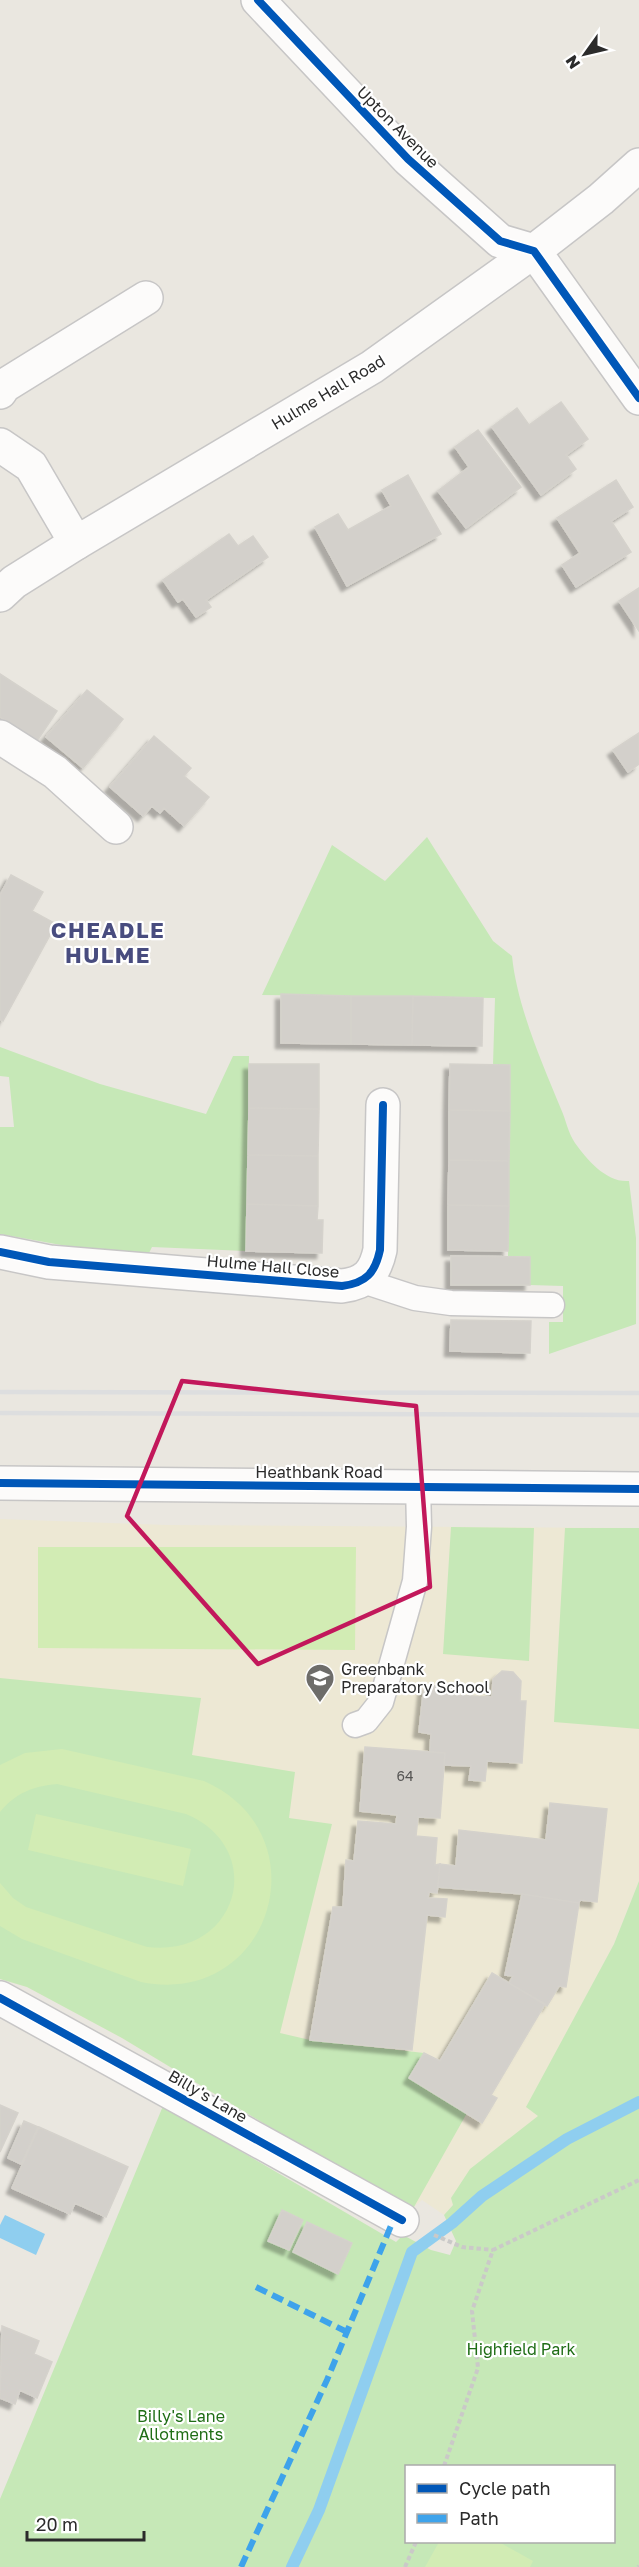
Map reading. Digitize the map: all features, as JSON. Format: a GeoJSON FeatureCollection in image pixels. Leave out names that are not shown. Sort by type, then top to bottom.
{"type":"FeatureCollection","features":[{"type":"Feature","properties":{"kind":"street","name":"Upton Avenue"},"geometry":{"type":"LineString","coordinates":[[258,0],[408,159],[500,241],[534,251]]}},
{"type":"Feature","properties":{"kind":"street","name":"Hulme Hall Road"},"geometry":{"type":"LineString","coordinates":[[0,595],[14,582],[76,543],[372,367],[534,251],[601,200],[639,165]]}},
{"type":"Feature","properties":{"kind":"street"},"geometry":{"type":"LineString","coordinates":[[534,251],[639,398]]}},
{"type":"Feature","properties":{"kind":"street"},"geometry":{"type":"LineString","coordinates":[[0,392],[4,386],[146,298]]}},
{"type":"Feature","properties":{"kind":"street"},"geometry":{"type":"LineString","coordinates":[[0,445],[31,466],[76,543]]}},
{"type":"Feature","properties":{"kind":"street"},"geometry":{"type":"LineString","coordinates":[[0,737],[55,772],[116,827]]}},
{"type":"Feature","properties":{"kind":"street"},"geometry":{"type":"LineString","coordinates":[[363,1281],[376,1266],[380,1250],[384,1105]]}},
{"type":"Feature","properties":{"kind":"street","name":"Hulme Hall Close"},"geometry":{"type":"LineString","coordinates":[[0,1252],[49,1262],[342,1286],[363,1281]]}},
{"type":"Feature","properties":{"kind":"street","name":"Heathbank Road"},"geometry":{"type":"LineString","coordinates":[[0,1483],[418,1485],[639,1489]]}},
{"type":"Feature","properties":{"kind":"street","name":"Billy's Lane"},"geometry":{"type":"LineString","coordinates":[[0,1998],[402,2220]]}},
{"type":"Feature","properties":{"kind":"lane"},"geometry":{"type":"LineString","coordinates":[[363,1281],[416,1298],[451,1304],[552,1305]]}},
{"type":"Feature","properties":{"kind":"lane"},"geometry":{"type":"LineString","coordinates":[[356,1725],[366,1721],[381,1702],[416,1581],[419,1527],[418,1485]]}},
{"type":"Feature","properties":{"kind":"path"},"geometry":{"type":"LineString","coordinates":[[440,2239],[462,2247],[494,2250],[639,2180]]}},
{"type":"Feature","properties":{"kind":"path"},"geometry":{"type":"LineString","coordinates":[[444,2465],[478,2368],[472,2311],[494,2250]]}},
{"type":"Feature","properties":{"kind":"path"},"geometry":{"type":"LineString","coordinates":[[405,2567],[415,2543]]}},
{"type":"Feature","properties":{"kind":"highlighted area"},"geometry":{"type":"Polygon","coordinates":[[[182,1381],[416,1406],[430,1587],[258,1664],[127,1516],[182,1381]]]}},
{"type":"Feature","properties":{"kind":"shaded area","name":"Greenbank Preparatory School"},"geometry":{"type":"Polygon","coordinates":[[[0,1519],[166,1525],[639,1528],[639,1881],[614,1944],[527,2107],[558,2130],[472,2184],[444,2215],[422,2200],[414,2207],[283,2135],[122,2038],[27,1987],[0,1979],[0,1519]]]}},
{"type":"Feature","properties":{"kind":"green space"},"geometry":{"type":"Polygon","coordinates":[[[427,837],[493,941],[512,956],[519,995],[538,1054],[573,1139],[598,1169],[613,1178],[629,1181],[636,1238],[636,1324],[549,1354],[549,1322],[563,1322],[563,1286],[530,1285],[530,1257],[508,1256],[510,1066],[493,1065],[495,998],[262,995],[332,845],[385,881],[427,837]]]}},
{"type":"Feature","properties":{"kind":"green space"},"geometry":{"type":"Polygon","coordinates":[[[0,1047],[100,1084],[206,1114],[233,1056],[249,1056],[246,1251],[152,1247],[148,1255],[89,1250],[0,1234],[0,1127],[14,1127],[9,1077],[0,1076],[0,1047]]]}},
{"type":"Feature","properties":{"kind":"green space"},"geometry":{"type":"Polygon","coordinates":[[[451,1527],[534,1528],[529,1661],[443,1654],[451,1527]]]}},
{"type":"Feature","properties":{"kind":"green space"},"geometry":{"type":"Polygon","coordinates":[[[565,1528],[639,1528],[639,1729],[554,1722],[565,1528]]]}},
{"type":"Feature","properties":{"kind":"green space"},"geometry":{"type":"Polygon","coordinates":[[[38,1547],[356,1547],[355,1650],[38,1648],[38,1547]]]}},
{"type":"Feature","properties":{"kind":"green space"},"geometry":{"type":"Polygon","coordinates":[[[0,1678],[201,1698],[192,1755],[295,1772],[289,1818],[332,1824],[280,2033],[310,2040],[424,2053],[409,2078],[467,2113],[414,2207],[283,2135],[122,2038],[27,1987],[0,1979],[0,1678]]]}},
{"type":"Feature","properties":{"kind":"green space"},"geometry":{"type":"Polygon","coordinates":[[[62,1749],[204,1781],[241,1806],[263,1838],[271,1875],[267,1911],[250,1944],[223,1969],[186,1983],[141,1982],[22,1939],[0,1926],[0,1883],[13,1898],[26,1907],[147,1947],[178,1946],[203,1936],[221,1919],[232,1898],[234,1874],[228,1851],[212,1830],[186,1814],[57,1784],[40,1787],[19,1795],[0,1812],[0,1765],[25,1753],[62,1749]]]}},
{"type":"Feature","properties":{"kind":"green space"},"geometry":{"type":"Polygon","coordinates":[[[36,1814],[191,1849],[183,1886],[28,1850],[36,1814]]]}},
{"type":"Feature","properties":{"kind":"green space"},"geometry":{"type":"Polygon","coordinates":[[[639,1881],[639,2567],[0,2567],[0,2499],[163,2106],[396,2242],[403,2235],[431,2250],[450,2255],[456,2241],[444,2215],[453,2205],[451,2198],[470,2169],[538,2116],[526,2107],[614,1944],[639,1881]]]}},
{"type":"Feature","properties":{"kind":"green space"},"geometry":{"type":"Polygon","coordinates":[[[438,2543],[501,2543],[533,2561],[530,2567],[425,2567],[438,2543]]]}},
{"type":"Feature","properties":{"kind":"water"},"geometry":{"type":"Polygon","coordinates":[[[5,2215],[45,2234],[36,2255],[0,2238],[0,2225],[5,2215]]]}},
{"type":"Feature","properties":{"kind":"building"},"geometry":{"type":"Polygon","coordinates":[[[561,402],[588,439],[566,455],[576,469],[541,495],[492,427],[517,408],[529,425],[561,402]]]}},
{"type":"Feature","properties":{"kind":"building"},"geometry":{"type":"Polygon","coordinates":[[[478,430],[521,487],[466,528],[438,491],[469,467],[455,447],[478,430]]]}},
{"type":"Feature","properties":{"kind":"building"},"geometry":{"type":"Polygon","coordinates":[[[408,475],[441,534],[347,586],[315,527],[338,514],[348,530],[391,506],[382,490],[408,475]]]}},
{"type":"Feature","properties":{"kind":"building"},"geometry":{"type":"Polygon","coordinates":[[[616,480],[633,507],[611,521],[631,552],[576,587],[562,565],[580,553],[557,518],[616,480]]]}},
{"type":"Feature","properties":{"kind":"building"},"geometry":{"type":"Polygon","coordinates":[[[229,534],[238,546],[253,536],[268,557],[206,600],[211,607],[196,617],[183,599],[178,602],[163,580],[229,534]]]}},
{"type":"Feature","properties":{"kind":"building"},"geometry":{"type":"Polygon","coordinates":[[[639,588],[639,631],[619,601],[639,588]]]}},
{"type":"Feature","properties":{"kind":"building"},"geometry":{"type":"Polygon","coordinates":[[[0,674],[57,711],[37,741],[0,717],[0,674]]]}},
{"type":"Feature","properties":{"kind":"building"},"geometry":{"type":"Polygon","coordinates":[[[87,690],[123,719],[83,768],[46,737],[87,690]]]}},
{"type":"Feature","properties":{"kind":"building"},"geometry":{"type":"Polygon","coordinates":[[[639,733],[639,764],[628,772],[613,750],[639,733]]]}},
{"type":"Feature","properties":{"kind":"building"},"geometry":{"type":"Polygon","coordinates":[[[154,736],[191,768],[184,776],[209,797],[184,826],[164,808],[160,813],[152,806],[143,816],[110,787],[154,736]]]}},
{"type":"Feature","properties":{"kind":"building"},"geometry":{"type":"Polygon","coordinates":[[[11,875],[43,892],[32,911],[56,924],[3,1021],[0,1019],[0,895],[11,875]]]}},
{"type":"Feature","properties":{"kind":"building"},"geometry":{"type":"Polygon","coordinates":[[[281,994],[351,996],[351,1044],[281,1043],[281,994]]]}},
{"type":"Feature","properties":{"kind":"building"},"geometry":{"type":"Polygon","coordinates":[[[351,996],[413,996],[412,1045],[351,1044],[351,996]]]}},
{"type":"Feature","properties":{"kind":"building"},"geometry":{"type":"Polygon","coordinates":[[[413,996],[483,998],[482,1046],[412,1045],[413,996]]]}},
{"type":"Feature","properties":{"kind":"building"},"geometry":{"type":"Polygon","coordinates":[[[249,1064],[319,1064],[319,1109],[249,1108],[249,1064]]]}},
{"type":"Feature","properties":{"kind":"building"},"geometry":{"type":"Polygon","coordinates":[[[450,1064],[510,1065],[510,1111],[449,1110],[450,1064]]]}},
{"type":"Feature","properties":{"kind":"building"},"geometry":{"type":"Polygon","coordinates":[[[249,1108],[319,1109],[318,1156],[248,1155],[249,1108]]]}},
{"type":"Feature","properties":{"kind":"building"},"geometry":{"type":"Polygon","coordinates":[[[449,1110],[510,1111],[509,1161],[449,1160],[449,1110]]]}},
{"type":"Feature","properties":{"kind":"building"},"geometry":{"type":"Polygon","coordinates":[[[248,1155],[318,1156],[318,1206],[247,1204],[248,1155]]]}},
{"type":"Feature","properties":{"kind":"building"},"geometry":{"type":"Polygon","coordinates":[[[449,1160],[509,1161],[509,1206],[448,1205],[449,1160]]]}},
{"type":"Feature","properties":{"kind":"building"},"geometry":{"type":"Polygon","coordinates":[[[247,1204],[318,1206],[317,1220],[323,1220],[322,1253],[246,1251],[247,1204]]]}},
{"type":"Feature","properties":{"kind":"building"},"geometry":{"type":"Polygon","coordinates":[[[448,1205],[509,1206],[508,1251],[448,1250],[448,1205]]]}},
{"type":"Feature","properties":{"kind":"building"},"geometry":{"type":"Polygon","coordinates":[[[451,1256],[530,1257],[530,1285],[451,1285],[451,1256]]]}},
{"type":"Feature","properties":{"kind":"building"},"geometry":{"type":"Polygon","coordinates":[[[451,1320],[531,1321],[530,1353],[450,1351],[451,1320]]]}},
{"type":"Feature","properties":{"kind":"building"},"geometry":{"type":"Polygon","coordinates":[[[502,1671],[513,1672],[521,1681],[520,1701],[526,1701],[522,1763],[487,1761],[485,1781],[469,1780],[471,1766],[444,1765],[445,1753],[430,1752],[431,1734],[419,1732],[424,1685],[453,1687],[452,1695],[492,1697],[493,1679],[502,1671]]]}},
{"type":"Feature","properties":{"kind":"building"},"geometry":{"type":"Polygon","coordinates":[[[365,1747],[445,1753],[440,1818],[418,1817],[416,1836],[437,1838],[435,1865],[440,1864],[437,1893],[429,1892],[428,1898],[447,1899],[445,1917],[427,1915],[412,2050],[310,2040],[333,1907],[343,1907],[346,1860],[354,1861],[358,1821],[396,1824],[397,1815],[360,1811],[365,1747]]]}},
{"type":"Feature","properties":{"kind":"building"},"geometry":{"type":"Polygon","coordinates":[[[550,1803],[607,1809],[597,1902],[580,1900],[579,1903],[522,1894],[438,1887],[440,1864],[456,1866],[459,1830],[546,1840],[550,1803]]]}},
{"type":"Feature","properties":{"kind":"building"},"geometry":{"type":"Polygon","coordinates":[[[522,1894],[579,1903],[566,1987],[559,1986],[547,2006],[509,1983],[513,1976],[505,1975],[522,1894]]]}},
{"type":"Feature","properties":{"kind":"building"},"geometry":{"type":"Polygon","coordinates":[[[492,1973],[545,2004],[491,2095],[497,2098],[482,2123],[409,2078],[424,2053],[440,2061],[492,1973]]]}},
{"type":"Feature","properties":{"kind":"building"},"geometry":{"type":"Polygon","coordinates":[[[0,2105],[18,2113],[0,2152],[0,2105]]]}},
{"type":"Feature","properties":{"kind":"building"},"geometry":{"type":"Polygon","coordinates":[[[24,2121],[38,2127],[21,2164],[8,2158],[24,2121]]]}},
{"type":"Feature","properties":{"kind":"building"},"geometry":{"type":"Polygon","coordinates":[[[39,2127],[128,2167],[106,2217],[75,2203],[70,2214],[12,2188],[39,2127]]]}},
{"type":"Feature","properties":{"kind":"building"},"geometry":{"type":"Polygon","coordinates":[[[282,2210],[303,2220],[289,2250],[268,2241],[282,2210]]]}},
{"type":"Feature","properties":{"kind":"building"},"geometry":{"type":"Polygon","coordinates":[[[307,2222],[352,2243],[338,2274],[293,2252],[307,2222]]]}},
{"type":"Feature","properties":{"kind":"building"},"geometry":{"type":"Polygon","coordinates":[[[2,2326],[39,2341],[34,2354],[52,2362],[37,2398],[20,2390],[15,2404],[0,2398],[2,2326]]]}},
{"type":"Feature","properties":{"kind":"waterway"},"geometry":{"type":"LineString","coordinates":[[292,2567],[319,2510],[412,2252],[452,2223],[482,2196],[567,2139],[639,2102]]}},
{"type":"Feature","properties":{"kind":"railway"},"geometry":{"type":"LineString","coordinates":[[0,1392],[639,1393]]}},
{"type":"Feature","properties":{"kind":"railway"},"geometry":{"type":"LineString","coordinates":[[0,1413],[639,1415]]}},
{"type":"Feature","properties":{"kind":"marked path"},"geometry":{"type":"LineString","coordinates":[[241,2567],[327,2380],[395,2216]]}},
{"type":"Feature","properties":{"kind":"marked path"},"geometry":{"type":"LineString","coordinates":[[256,2287],[347,2332]]}},
{"type":"Feature","properties":{"kind":"cycle path"},"geometry":{"type":"LineString","coordinates":[[258,0],[408,159],[500,241],[534,251],[639,398]]}},
{"type":"Feature","properties":{"kind":"cycle path"},"geometry":{"type":"LineString","coordinates":[[0,1252],[49,1262],[350,1285],[368,1276],[380,1250],[383,1105]]}},
{"type":"Feature","properties":{"kind":"cycle path"},"geometry":{"type":"LineString","coordinates":[[0,1483],[639,1489]]}},
{"type":"Feature","properties":{"kind":"cycle path"},"geometry":{"type":"LineString","coordinates":[[0,1998],[402,2220]]}},
{"type":"Feature","properties":{"kind":"place","name":"Greenbank Preparatory School"},"geometry":{"type":"Point","coordinates":[320,1704]}},
{"type":"Feature","properties":{"kind":"district","name":"CHEADLE HULME"},"geometry":{"type":"Point","coordinates":[108,942]}},
{"type":"Feature","properties":{"kind":"park label","name":"Highfield Park"},"geometry":{"type":"Point","coordinates":[521,2349]}},
{"type":"Feature","properties":{"kind":"park label","name":"Billy's Lane Allotments"},"geometry":{"type":"Point","coordinates":[181,2425]}}]}
